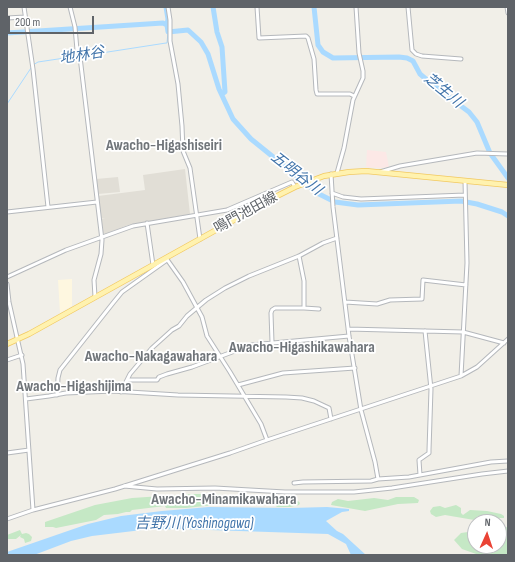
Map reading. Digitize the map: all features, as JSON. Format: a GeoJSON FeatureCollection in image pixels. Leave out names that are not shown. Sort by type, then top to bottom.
{"type":"FeatureCollection","features":[{"type":"Feature","properties":{"kind":"main road","name":"鳴門池田線"},"geometry":{"type":"LineString","coordinates":[[7,344],[153,265],[167,259],[200,239],[297,186],[331,174],[366,171],[507,185]]}},
{"type":"Feature","properties":{"kind":"street"},"geometry":{"type":"LineString","coordinates":[[24,7],[48,207]]}},
{"type":"Feature","properties":{"kind":"street"},"geometry":{"type":"LineString","coordinates":[[70,7],[79,56],[101,237],[101,254],[94,280],[95,297]]}},
{"type":"Feature","properties":{"kind":"street"},"geometry":{"type":"LineString","coordinates":[[168,7],[170,41],[178,84],[183,151],[190,168],[200,239]]}},
{"type":"Feature","properties":{"kind":"street"},"geometry":{"type":"LineString","coordinates":[[257,7],[259,38],[306,36],[308,38],[314,59],[317,94],[350,94],[354,96]]}},
{"type":"Feature","properties":{"kind":"street"},"geometry":{"type":"LineString","coordinates":[[337,173],[344,148],[354,96],[363,78],[363,64],[359,54],[356,7]]}},
{"type":"Feature","properties":{"kind":"street"},"geometry":{"type":"LineString","coordinates":[[408,7],[412,50],[416,54],[422,56],[461,59]]}},
{"type":"Feature","properties":{"kind":"street"},"geometry":{"type":"LineString","coordinates":[[508,8],[508,13]]}},
{"type":"Feature","properties":{"kind":"street"},"geometry":{"type":"LineString","coordinates":[[7,18],[25,17]]}},
{"type":"Feature","properties":{"kind":"street"},"geometry":{"type":"LineString","coordinates":[[378,172],[400,166],[477,153],[508,154]]}},
{"type":"Feature","properties":{"kind":"street"},"geometry":{"type":"LineString","coordinates":[[331,174],[348,336],[355,368],[361,410],[378,479]]}},
{"type":"Feature","properties":{"kind":"street"},"geometry":{"type":"LineString","coordinates":[[462,376],[466,285],[465,181]]}},
{"type":"Feature","properties":{"kind":"street"},"geometry":{"type":"LineString","coordinates":[[7,277],[66,250],[133,226],[234,208],[292,182],[297,186]]}},
{"type":"Feature","properties":{"kind":"street"},"geometry":{"type":"LineString","coordinates":[[332,193],[343,197],[360,199],[465,195]]}},
{"type":"Feature","properties":{"kind":"street"},"geometry":{"type":"LineString","coordinates":[[7,212],[97,202]]}},
{"type":"Feature","properties":{"kind":"street"},"geometry":{"type":"LineString","coordinates":[[147,223],[153,265]]}},
{"type":"Feature","properties":{"kind":"street"},"geometry":{"type":"LineString","coordinates":[[121,392],[130,374],[152,348],[172,330],[179,326],[187,316],[206,300],[239,281],[299,256],[323,243],[337,238]]}},
{"type":"Feature","properties":{"kind":"street"},"geometry":{"type":"LineString","coordinates":[[299,256],[304,281],[304,308]]}},
{"type":"Feature","properties":{"kind":"street"},"geometry":{"type":"LineString","coordinates":[[57,395],[60,370],[113,303],[128,288],[167,259],[183,282],[204,323],[204,331],[261,424],[267,440]]}},
{"type":"Feature","properties":{"kind":"street"},"geometry":{"type":"LineString","coordinates":[[345,302],[382,304],[386,301],[422,299],[423,280],[466,285]]}},
{"type":"Feature","properties":{"kind":"street"},"geometry":{"type":"LineString","coordinates":[[7,284],[8,302],[22,355],[33,510]]}},
{"type":"Feature","properties":{"kind":"street"},"geometry":{"type":"LineString","coordinates":[[272,342],[272,310],[275,308],[319,309]]}},
{"type":"Feature","properties":{"kind":"street"},"geometry":{"type":"LineString","coordinates":[[348,329],[463,332],[504,342]]}},
{"type":"Feature","properties":{"kind":"street"},"geometry":{"type":"LineString","coordinates":[[420,475],[419,460],[429,453],[431,386],[424,331]]}},
{"type":"Feature","properties":{"kind":"street"},"geometry":{"type":"LineString","coordinates":[[128,380],[157,380],[159,377],[192,367],[250,345],[348,336]]}},
{"type":"Feature","properties":{"kind":"street"},"geometry":{"type":"LineString","coordinates":[[7,519],[33,510],[124,486],[230,454],[267,440],[462,376],[477,367],[508,339]]}},
{"type":"Feature","properties":{"kind":"street"},"geometry":{"type":"LineString","coordinates":[[7,360],[22,355]]}},
{"type":"Feature","properties":{"kind":"street"},"geometry":{"type":"LineString","coordinates":[[238,385],[283,373],[355,368]]}},
{"type":"Feature","properties":{"kind":"street"},"geometry":{"type":"LineString","coordinates":[[26,398],[77,392],[302,398],[314,401],[329,408],[331,420]]}},
{"type":"Feature","properties":{"kind":"street"},"geometry":{"type":"LineString","coordinates":[[7,453],[28,450]]}},
{"type":"Feature","properties":{"kind":"street"},"geometry":{"type":"LineString","coordinates":[[294,484],[303,482],[371,481],[420,475],[491,462],[508,461]]}},
{"type":"Feature","properties":{"kind":"street"},"geometry":{"type":"LineString","coordinates":[[124,486],[157,489],[215,488],[285,492],[354,492],[392,488],[482,474],[508,472]]}},
{"type":"Feature","properties":{"kind":"shaded area"},"geometry":{"type":"Polygon","coordinates":[[[367,150],[386,152],[389,167],[366,167],[367,150]]]}},
{"type":"Feature","properties":{"kind":"shaded area"},"geometry":{"type":"Polygon","coordinates":[[[185,169],[190,214],[128,225],[105,234],[102,232],[100,219],[105,218],[100,218],[98,196],[145,190],[143,175],[185,169]]]}},
{"type":"Feature","properties":{"kind":"shaded area"},"geometry":{"type":"Polygon","coordinates":[[[118,177],[120,192],[98,194],[96,179],[118,177]]]}},
{"type":"Feature","properties":{"kind":"shaded area"},"geometry":{"type":"Polygon","coordinates":[[[72,279],[72,306],[60,313],[58,280],[72,279]]]}},
{"type":"Feature","properties":{"kind":"green space"},"geometry":{"type":"Polygon","coordinates":[[[202,494],[213,498],[215,495],[220,494],[222,496],[222,500],[220,502],[216,502],[214,505],[186,508],[166,508],[165,506],[132,510],[130,512],[104,515],[96,520],[56,528],[45,527],[45,522],[95,505],[132,498],[202,494]]]}},
{"type":"Feature","properties":{"kind":"green space"},"geometry":{"type":"Polygon","coordinates":[[[396,497],[414,497],[419,500],[418,503],[398,504],[365,511],[331,505],[332,502],[338,499],[348,501],[374,498],[388,500],[396,497]]]}},
{"type":"Feature","properties":{"kind":"green space"},"geometry":{"type":"Polygon","coordinates":[[[276,501],[289,503],[298,501],[300,503],[299,505],[290,507],[277,507],[275,505],[276,501]]]}},
{"type":"Feature","properties":{"kind":"green space"},"geometry":{"type":"Polygon","coordinates":[[[456,505],[461,508],[461,513],[463,515],[470,510],[501,514],[467,514],[467,519],[445,515],[436,517],[431,514],[430,511],[433,507],[440,506],[445,508],[456,505]]]}},
{"type":"Feature","properties":{"kind":"green space"},"geometry":{"type":"Polygon","coordinates":[[[507,527],[508,555],[476,554],[507,554],[507,527]]]}},
{"type":"Feature","properties":{"kind":"green space"},"geometry":{"type":"Polygon","coordinates":[[[20,530],[22,534],[26,533],[32,537],[31,541],[25,543],[24,539],[20,537],[21,535],[16,539],[7,539],[7,535],[20,530]]]}},
{"type":"Feature","properties":{"kind":"green space"},"geometry":{"type":"Polygon","coordinates":[[[467,532],[467,551],[462,549],[454,540],[461,533],[467,532]]]}},
{"type":"Feature","properties":{"kind":"water","name":"吉野川 (Yoshinogawa)"},"geometry":{"type":"Polygon","coordinates":[[[209,507],[327,507],[349,509],[349,511],[342,512],[326,521],[366,555],[351,555],[346,544],[328,534],[180,529],[142,530],[92,536],[71,541],[34,555],[7,555],[7,552],[88,524],[121,516],[209,507]]]}},
{"type":"Feature","properties":{"kind":"waterway"},"geometry":{"type":"LineString","coordinates":[[166,7],[168,19],[167,25]]}},
{"type":"Feature","properties":{"kind":"waterway","name":"五明谷川"},"geometry":{"type":"LineString","coordinates":[[213,7],[217,32],[222,47],[225,92],[222,94]]}},
{"type":"Feature","properties":{"kind":"waterway","name":"芝生川"},"geometry":{"type":"LineString","coordinates":[[314,7],[318,45],[323,52],[333,58],[399,57],[407,58],[413,61],[420,74],[469,112],[477,122],[490,153],[508,178]]}},
{"type":"Feature","properties":{"kind":"waterway","name":"五明谷川"},"geometry":{"type":"LineString","coordinates":[[7,33],[163,23],[167,25],[168,32],[188,30],[201,42],[208,54],[219,89],[233,119],[251,139],[319,194],[335,202],[358,205],[461,201],[477,204],[502,212],[508,216]]}},
{"type":"Feature","properties":{"kind":"waterway","name":"地林谷"},"geometry":{"type":"LineString","coordinates":[[82,56],[167,43],[168,32]]}},
{"type":"Feature","properties":{"kind":"waterway","name":"地林谷"},"geometry":{"type":"LineString","coordinates":[[33,65],[38,62],[78,56]]}},
{"type":"Feature","properties":{"kind":"waterway","name":"地林谷"},"geometry":{"type":"LineString","coordinates":[[7,104],[31,68]]}},
{"type":"Feature","properties":{"kind":"district","name":"Awacho-Higashiseiri"},"geometry":{"type":"Point","coordinates":[164,146]}},
{"type":"Feature","properties":{"kind":"district","name":"Awacho-Higashikawahara"},"geometry":{"type":"Point","coordinates":[302,348]}},
{"type":"Feature","properties":{"kind":"district","name":"Awacho-Nakagawahara"},"geometry":{"type":"Point","coordinates":[151,357]}},
{"type":"Feature","properties":{"kind":"district","name":"Awacho-Higashijima"},"geometry":{"type":"Point","coordinates":[74,387]}},
{"type":"Feature","properties":{"kind":"district","name":"Awacho-Minamikawahara"},"geometry":{"type":"Point","coordinates":[224,500]}}]}
